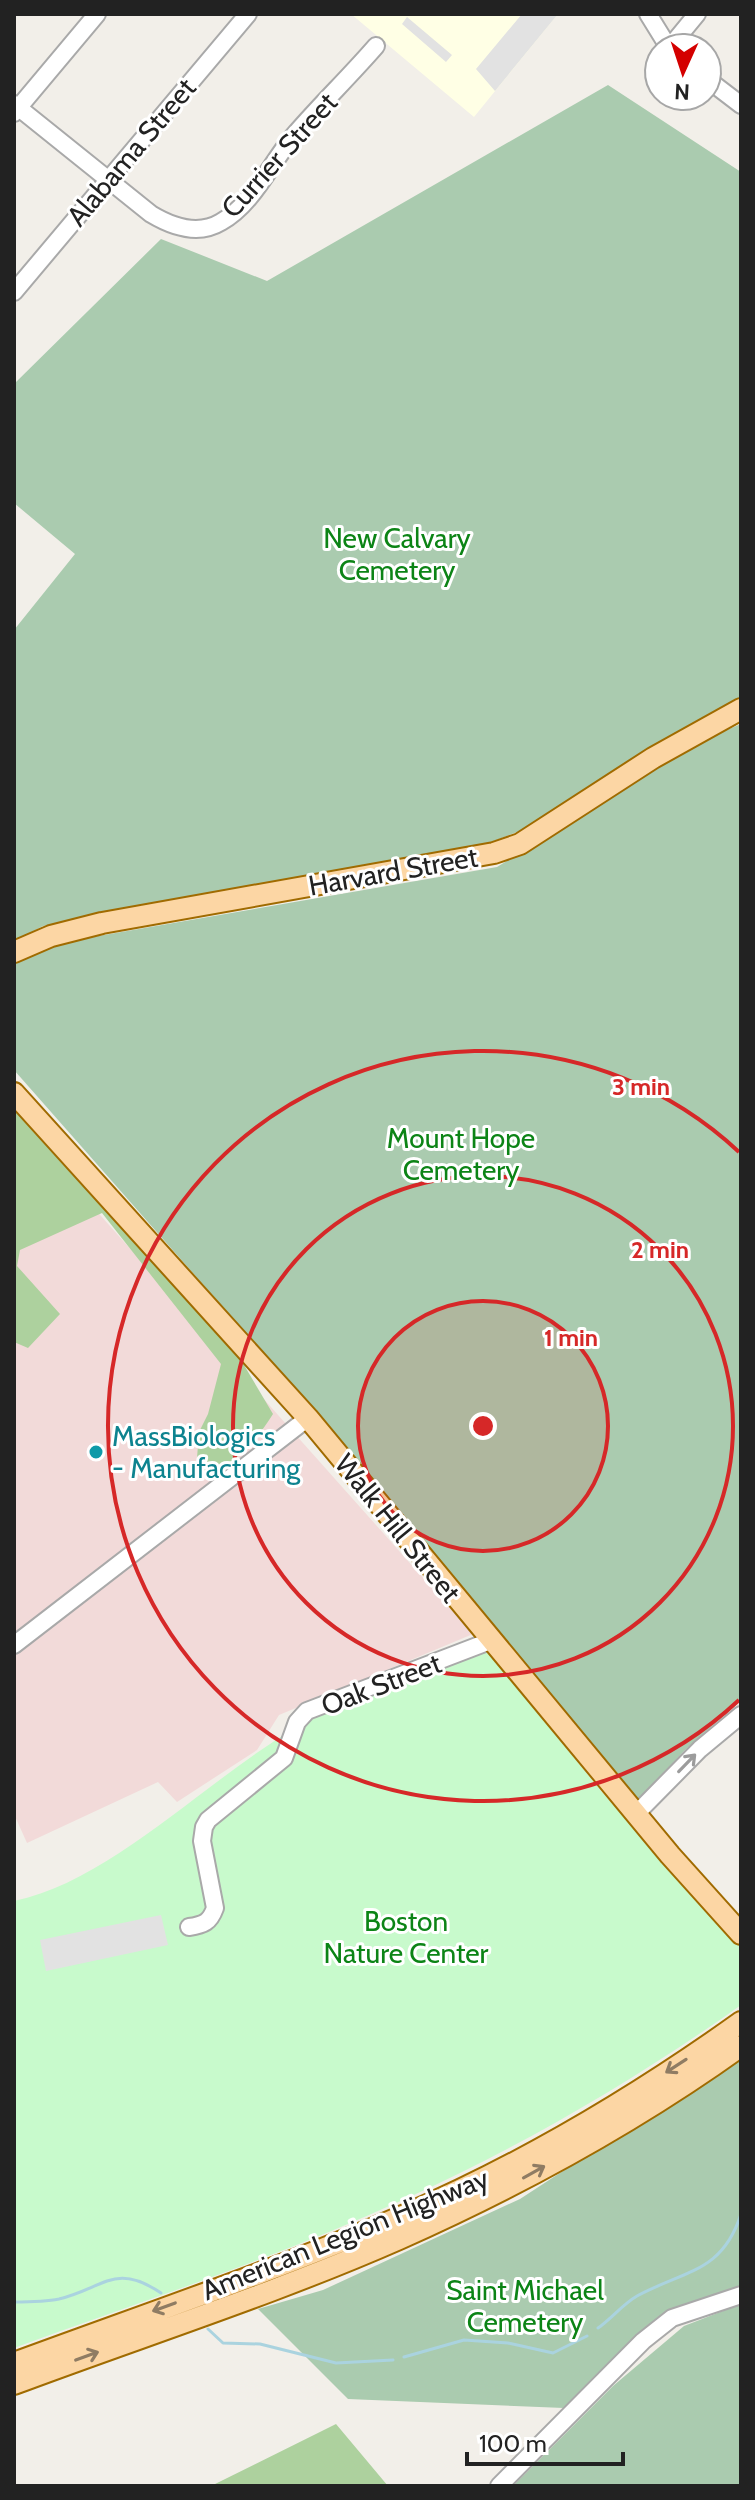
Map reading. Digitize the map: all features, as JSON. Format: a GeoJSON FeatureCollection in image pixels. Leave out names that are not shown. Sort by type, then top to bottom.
{"type":"FeatureCollection","features":[{"type":"Feature","properties":{"kind":"main road","name":"Harvard Street"},"geometry":{"type":"LineString","coordinates":[[14,952],[51,936],[102,923],[494,853],[520,844],[653,758],[741,709]]}},
{"type":"Feature","properties":{"kind":"main road","name":"Walk Hill Street"},"geometry":{"type":"LineString","coordinates":[[14,1093],[308,1418],[490,1641],[741,1934]]}},
{"type":"Feature","properties":{"kind":"main road","name":"American Legion Highway"},"geometry":{"type":"LineString","coordinates":[[14,2363],[338,2242],[470,2185],[583,2124],[741,2022]]}},
{"type":"Feature","properties":{"kind":"main road","name":"American Legion Highway"},"geometry":{"type":"LineString","coordinates":[[14,2384],[399,2239],[493,2194],[608,2132],[741,2046]]}},
{"type":"Feature","properties":{"kind":"street"},"geometry":{"type":"LineString","coordinates":[[15,108],[97,14]]}},
{"type":"Feature","properties":{"kind":"street","name":"Alabama Street"},"geometry":{"type":"LineString","coordinates":[[14,292],[248,14]]}},
{"type":"Feature","properties":{"kind":"street"},"geometry":{"type":"LineString","coordinates":[[648,14],[659,32]]}},
{"type":"Feature","properties":{"kind":"street"},"geometry":{"type":"LineString","coordinates":[[682,32],[697,14]]}},
{"type":"Feature","properties":{"kind":"street","name":"Currier Street"},"geometry":{"type":"LineString","coordinates":[[15,108],[106,180],[171,226],[205,227],[220,223],[248,197],[295,134],[376,46]]}},
{"type":"Feature","properties":{"kind":"street"},"geometry":{"type":"LineString","coordinates":[[723,91],[741,105]]}},
{"type":"Feature","properties":{"kind":"street"},"geometry":{"type":"LineString","coordinates":[[14,1645],[308,1418]]}},
{"type":"Feature","properties":{"kind":"street","name":"Oak Street"},"geometry":{"type":"LineString","coordinates":[[189,1927],[203,1925],[212,1918],[215,1908],[202,1841],[208,1820],[284,1758],[297,1722],[307,1711],[490,1641]]}},
{"type":"Feature","properties":{"kind":"street"},"geometry":{"type":"LineString","coordinates":[[636,1814],[700,1749],[741,1715]]}},
{"type":"Feature","properties":{"kind":"street"},"geometry":{"type":"LineString","coordinates":[[499,2486],[643,2341],[672,2318],[741,2295]]}},
{"type":"Feature","properties":{"kind":"shaded area"},"geometry":{"type":"Polygon","coordinates":[[[351,14],[558,14],[474,117],[351,14]]]}},
{"type":"Feature","properties":{"kind":"shaded area"},"geometry":{"type":"Polygon","coordinates":[[[522,14],[558,14],[495,91],[476,69],[522,14]]]}},
{"type":"Feature","properties":{"kind":"shaded area"},"geometry":{"type":"Polygon","coordinates":[[[407,17],[452,55],[446,62],[402,24],[407,17]]]}},
{"type":"Feature","properties":{"kind":"shaded area"},"geometry":{"type":"Polygon","coordinates":[[[77,1189],[473,1634],[279,1715],[257,1750],[177,1802],[158,1782],[27,1843],[14,1814],[14,1241],[77,1189]]]}},
{"type":"Feature","properties":{"kind":"shaded area"},"geometry":{"type":"Polygon","coordinates":[[[161,1915],[168,1945],[46,1971],[40,1940],[161,1915]]]}},
{"type":"Feature","properties":{"kind":"green space","name":"New Calvary Cemetery"},"geometry":{"type":"Polygon","coordinates":[[[608,85],[643,108],[643,112],[649,112],[741,172],[741,702],[692,724],[610,773],[535,825],[481,846],[43,926],[14,941],[14,630],[75,554],[14,503],[14,384],[161,239],[267,281],[608,85]]]}},
{"type":"Feature","properties":{"kind":"green space","name":"Mount Hope Cemetery"},"geometry":{"type":"Polygon","coordinates":[[[741,724],[741,1701],[686,1749],[636,1802],[296,1390],[14,1070],[14,964],[46,945],[497,867],[700,741],[741,724]]]}},
{"type":"Feature","properties":{"kind":"green space"},"geometry":{"type":"Polygon","coordinates":[[[14,1104],[241,1360],[273,1414],[243,1452],[225,1466],[203,1477],[196,1471],[199,1432],[208,1414],[221,1364],[102,1213],[20,1250],[17,1266],[60,1314],[28,1348],[14,1342],[14,1104]]]}},
{"type":"Feature","properties":{"kind":"green space","name":"Boston Nature Center"},"geometry":{"type":"Polygon","coordinates":[[[487,1650],[601,1791],[741,1948],[741,2005],[578,2110],[449,2178],[309,2240],[14,2348],[14,1901],[50,1890],[122,1851],[294,1729],[364,1696],[487,1650]]]}},
{"type":"Feature","properties":{"kind":"green space","name":"Saint Michael Cemetery"},"geometry":{"type":"Polygon","coordinates":[[[741,2055],[741,2288],[680,2308],[633,2339],[564,2408],[348,2399],[258,2309],[323,2290],[520,2199],[741,2055]]]}},
{"type":"Feature","properties":{"kind":"green space"},"geometry":{"type":"Polygon","coordinates":[[[741,2304],[741,2486],[513,2486],[613,2386],[684,2326],[741,2304]]]}},
{"type":"Feature","properties":{"kind":"green space"},"geometry":{"type":"Polygon","coordinates":[[[336,2424],[388,2486],[211,2486],[336,2424]]]}},
{"type":"Feature","properties":{"kind":"waterway"},"geometry":{"type":"LineString","coordinates":[[598,2328],[637,2296],[712,2259],[733,2233],[741,2214]]}},
{"type":"Feature","properties":{"kind":"waterway"},"geometry":{"type":"LineString","coordinates":[[14,2302],[59,2299],[120,2278],[132,2279],[161,2293]]}},
{"type":"Feature","properties":{"kind":"waterway"},"geometry":{"type":"LineString","coordinates":[[208,2329],[223,2343],[260,2344],[336,2363],[393,2360]]}},
{"type":"Feature","properties":{"kind":"waterway"},"geometry":{"type":"LineString","coordinates":[[404,2357],[464,2340],[508,2343],[553,2353],[587,2336]]}},
{"type":"Feature","properties":{"kind":"place","name":"MassBiologics - Manufacturing"},"geometry":{"type":"Point","coordinates":[96,1452]}}]}
